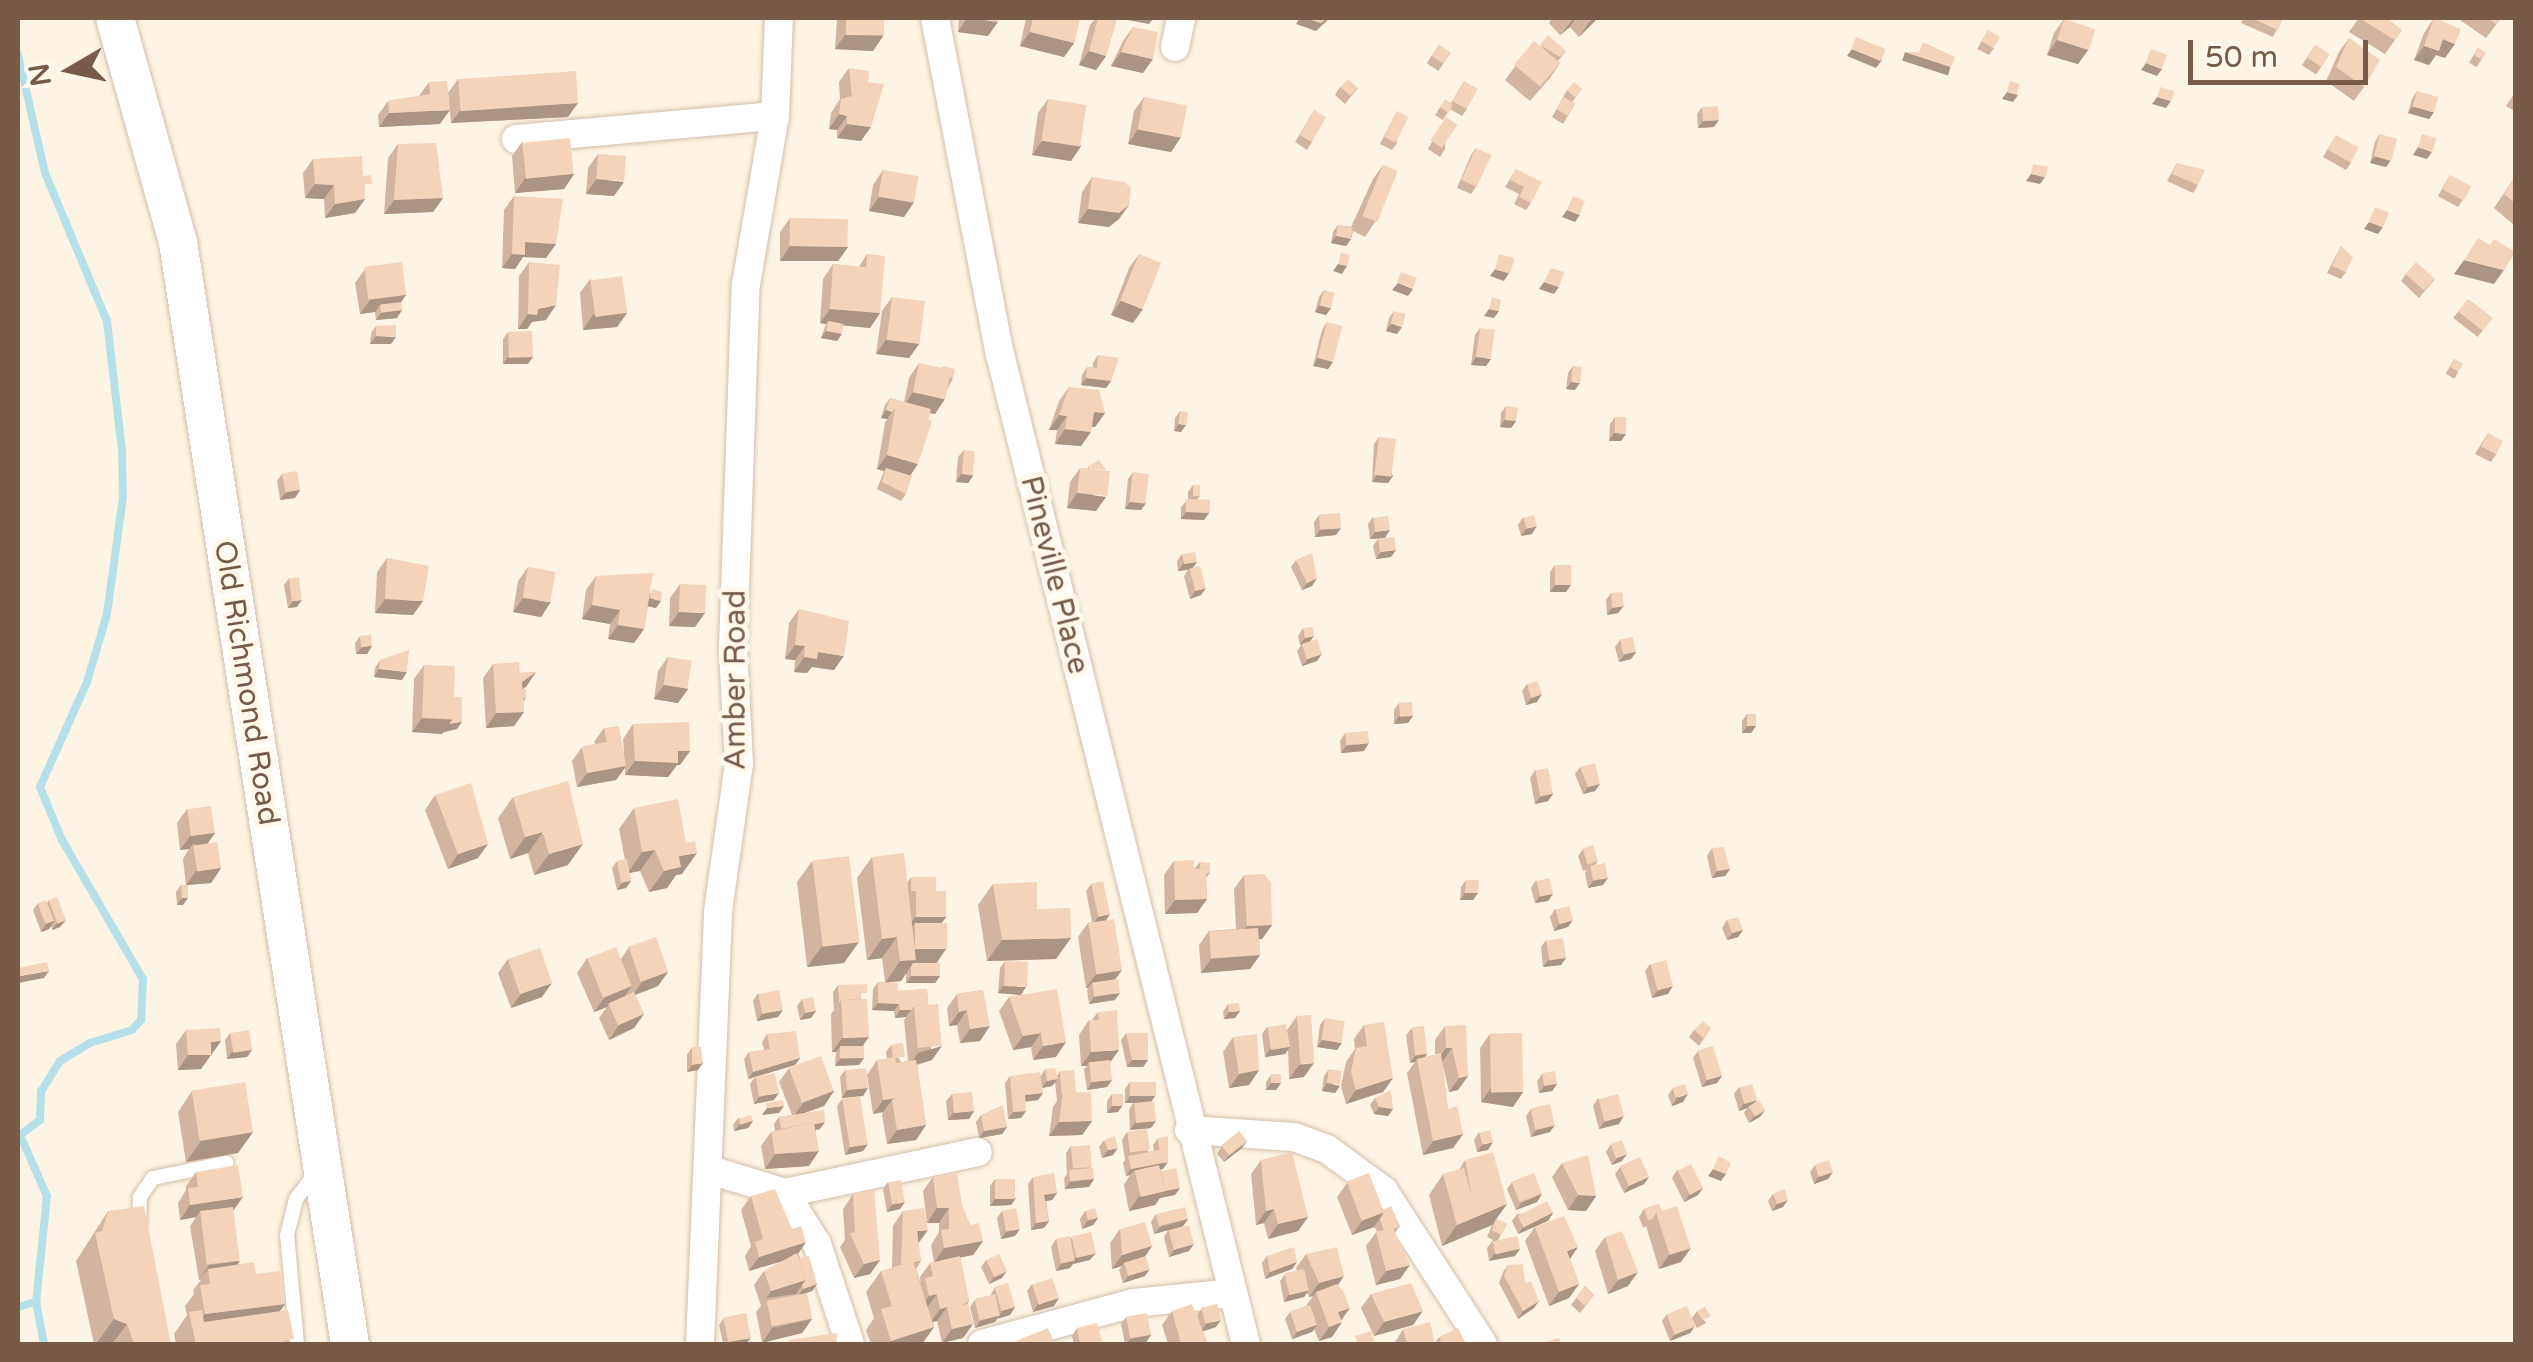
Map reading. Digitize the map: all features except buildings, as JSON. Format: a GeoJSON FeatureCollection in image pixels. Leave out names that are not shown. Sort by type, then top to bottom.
{"type":"FeatureCollection","features":[{"type":"Feature","properties":{"kind":"street","name":"Amber Road"},"geometry":{"type":"LineString","coordinates":[[700,1344],[718,911],[738,763],[733,648],[746,284],[775,116],[778,18]]}},
{"type":"Feature","properties":{"kind":"street","name":"Pineville Place"},"geometry":{"type":"LineString","coordinates":[[935,18],[1000,354],[1189,1130],[1246,1344]]}},
{"type":"Feature","properties":{"kind":"street"},"geometry":{"type":"LineString","coordinates":[[1175,47],[1181,18]]}},
{"type":"Feature","properties":{"kind":"street","name":"Old Richmond Road"},"geometry":{"type":"LineString","coordinates":[[114,21],[178,242],[350,1344]]}},
{"type":"Feature","properties":{"kind":"street"},"geometry":{"type":"LineString","coordinates":[[516,139],[775,116]]}},
{"type":"Feature","properties":{"kind":"street"},"geometry":{"type":"LineString","coordinates":[[1189,1130],[1294,1137],[1341,1159],[1384,1191],[1483,1344]]}},
{"type":"Feature","properties":{"kind":"street"},"geometry":{"type":"LineString","coordinates":[[710,1170],[785,1193],[978,1152]]}},
{"type":"Feature","properties":{"kind":"street"},"geometry":{"type":"LineString","coordinates":[[785,1193],[817,1244],[850,1344]]}},
{"type":"Feature","properties":{"kind":"street"},"geometry":{"type":"LineString","coordinates":[[982,1344],[1134,1303],[1232,1293]]}},
{"type":"Feature","properties":{"kind":"lane"},"geometry":{"type":"LineString","coordinates":[[138,1249],[144,1186],[167,1174],[226,1163]]}},
{"type":"Feature","properties":{"kind":"lane"},"geometry":{"type":"LineString","coordinates":[[296,1344],[290,1215],[322,1166]]}},
{"type":"Feature","properties":{"kind":"waterway"},"geometry":{"type":"LineString","coordinates":[[18,55],[45,173],[107,321],[122,450],[123,497],[107,614],[87,682],[40,787],[62,840],[143,979],[141,1020],[132,1030],[90,1043],[60,1061],[41,1091],[40,1120],[20,1135],[47,1196],[36,1302],[44,1344]]}},
{"type":"Feature","properties":{"kind":"waterway"},"geometry":{"type":"LineString","coordinates":[[18,1307],[36,1302]]}}]}
